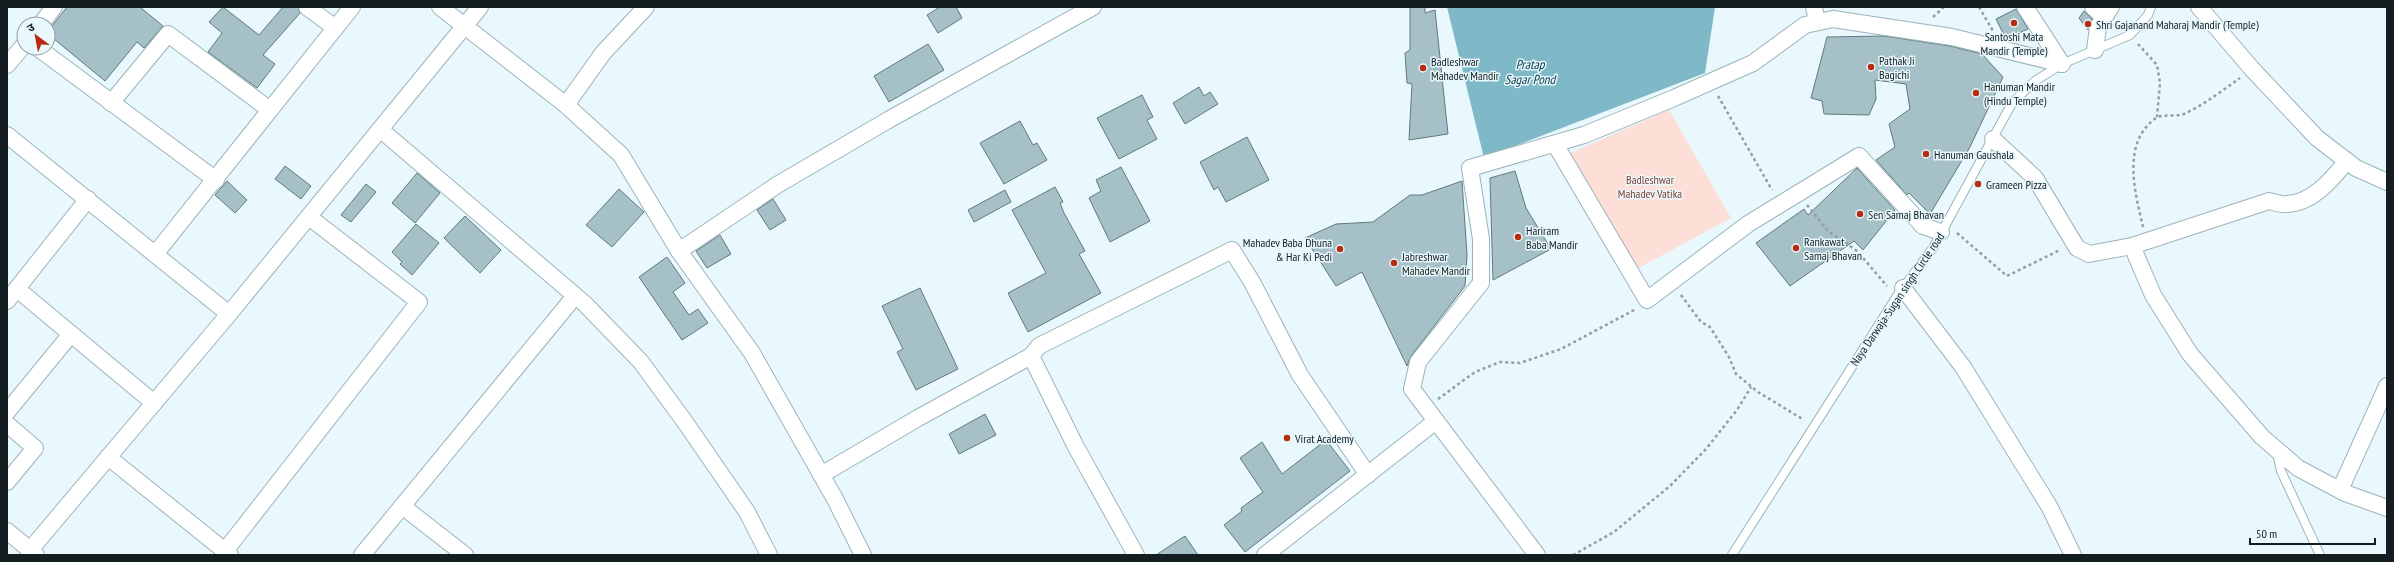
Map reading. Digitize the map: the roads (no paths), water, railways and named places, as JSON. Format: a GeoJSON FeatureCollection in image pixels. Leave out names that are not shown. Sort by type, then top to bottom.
{"type":"FeatureCollection","features":[{"type":"Feature","properties":{"kind":"street"},"geometry":{"type":"LineString","coordinates":[[47,16],[54,7]]}},
{"type":"Feature","properties":{"kind":"street"},"geometry":{"type":"LineString","coordinates":[[307,7],[334,27]]}},
{"type":"Feature","properties":{"kind":"street"},"geometry":{"type":"LineString","coordinates":[[156,253],[216,180],[334,27],[352,7]]}},
{"type":"Feature","properties":{"kind":"street"},"geometry":{"type":"LineString","coordinates":[[440,7],[566,105],[621,155],[679,251],[752,353],[821,475],[863,555]]}},
{"type":"Feature","properties":{"kind":"street"},"geometry":{"type":"LineString","coordinates":[[7,531],[33,552],[108,457],[229,314],[466,27],[480,7]]}},
{"type":"Feature","properties":{"kind":"street"},"geometry":{"type":"LineString","coordinates":[[566,105],[603,53],[646,7]]}},
{"type":"Feature","properties":{"kind":"street"},"geometry":{"type":"LineString","coordinates":[[679,251],[777,185],[863,134],[1093,7]]}},
{"type":"Feature","properties":{"kind":"street"},"geometry":{"type":"LineString","coordinates":[[2025,7],[2062,64]]}},
{"type":"Feature","properties":{"kind":"street"},"geometry":{"type":"LineString","coordinates":[[2199,7],[2252,69],[2317,138],[2356,168],[2387,182]]}},
{"type":"Feature","properties":{"kind":"street"},"geometry":{"type":"LineString","coordinates":[[2094,50],[2103,10]]}},
{"type":"Feature","properties":{"kind":"street"},"geometry":{"type":"LineString","coordinates":[[1537,555],[1412,389],[1418,362],[1480,283],[1481,239],[1470,168],[1584,135],[1753,63],[1805,25],[1816,15],[1833,19],[1952,37],[2062,64]]}},
{"type":"Feature","properties":{"kind":"street"},"geometry":{"type":"LineString","coordinates":[[112,103],[168,34],[270,110]]}},
{"type":"Feature","properties":{"kind":"street"},"geometry":{"type":"LineString","coordinates":[[7,65],[16,54]]}},
{"type":"Feature","properties":{"kind":"street"},"geometry":{"type":"LineString","coordinates":[[49,56],[216,180]]}},
{"type":"Feature","properties":{"kind":"street"},"geometry":{"type":"LineString","coordinates":[[381,130],[575,296],[641,362],[747,512],[769,555]]}},
{"type":"Feature","properties":{"kind":"street"},"geometry":{"type":"LineString","coordinates":[[7,135],[156,253],[229,314]]}},
{"type":"Feature","properties":{"kind":"street"},"geometry":{"type":"LineString","coordinates":[[1993,139],[2035,178],[2077,248],[2089,254],[2139,243],[2269,201],[2287,204],[2305,198],[2328,184],[2347,161]]}},
{"type":"Feature","properties":{"kind":"street"},"geometry":{"type":"LineString","coordinates":[[1555,144],[1647,300],[1672,283],[1748,224],[1860,156],[1923,226],[1944,228]]}},
{"type":"Feature","properties":{"kind":"street"},"geometry":{"type":"LineString","coordinates":[[88,199],[12,295],[71,334],[154,403]]}},
{"type":"Feature","properties":{"kind":"street"},"geometry":{"type":"LineString","coordinates":[[108,457],[228,553],[419,302],[309,217]]}},
{"type":"Feature","properties":{"kind":"street"},"geometry":{"type":"LineString","coordinates":[[2139,243],[2153,295],[2190,354],[2262,437],[2298,468],[2340,490],[2387,508]]}},
{"type":"Feature","properties":{"kind":"street"},"geometry":{"type":"LineString","coordinates":[[821,475],[957,396],[1031,356],[1039,346],[1232,250],[1252,282],[1300,375],[1368,475]]}},
{"type":"Feature","properties":{"kind":"street"},"geometry":{"type":"LineString","coordinates":[[1901,291],[1963,367],[2049,506],[2073,555]]}},
{"type":"Feature","properties":{"kind":"street"},"geometry":{"type":"LineString","coordinates":[[362,555],[575,296]]}},
{"type":"Feature","properties":{"kind":"street"},"geometry":{"type":"LineString","coordinates":[[7,412],[71,334]]}},
{"type":"Feature","properties":{"kind":"street"},"geometry":{"type":"LineString","coordinates":[[1031,356],[1076,447],[1136,555]]}},
{"type":"Feature","properties":{"kind":"street"},"geometry":{"type":"LineString","coordinates":[[2340,490],[2387,386]]}},
{"type":"Feature","properties":{"kind":"street"},"geometry":{"type":"LineString","coordinates":[[1265,555],[1436,421]]}},
{"type":"Feature","properties":{"kind":"street"},"geometry":{"type":"LineString","coordinates":[[7,424],[35,448],[7,482]]}},
{"type":"Feature","properties":{"kind":"street"},"geometry":{"type":"LineString","coordinates":[[402,506],[465,555]]}},
{"type":"Feature","properties":{"kind":"lane","name":"Naya Darwaja-Sugan singh Circle road"},"geometry":{"type":"LineString","coordinates":[[1732,555],[1901,291],[1933,248],[2012,103],[2034,81],[2062,64],[2130,35],[2148,15],[2151,7]]}},
{"type":"Feature","properties":{"kind":"lane"},"geometry":{"type":"LineString","coordinates":[[2277,449],[2282,470],[2320,555]]}},
{"type":"Feature","properties":{"kind":"water","name":"Pratap Sagar Pond"},"geometry":{"type":"Polygon","coordinates":[[[1447,7],[1715,7],[1705,73],[1484,158],[1447,7]]]}},
{"type":"Feature","properties":{"kind":"place","name":"Santoshi Mata Mandir (Temple)"},"geometry":{"type":"Point","coordinates":[2014,23]}},
{"type":"Feature","properties":{"kind":"place","name":"Shri Gajanand Maharaj Mandir (Temple)"},"geometry":{"type":"Point","coordinates":[2088,24]}},
{"type":"Feature","properties":{"kind":"place","name":"Pathak Ji Bagichi"},"geometry":{"type":"Point","coordinates":[1871,67]}},
{"type":"Feature","properties":{"kind":"place","name":"Badleshwar Mahadev Mandir"},"geometry":{"type":"Point","coordinates":[1423,68]}},
{"type":"Feature","properties":{"kind":"place","name":"Hanuman Mandir (Hindu Temple)"},"geometry":{"type":"Point","coordinates":[1976,93]}},
{"type":"Feature","properties":{"kind":"place","name":"Hanuman Gaushala"},"geometry":{"type":"Point","coordinates":[1926,154]}},
{"type":"Feature","properties":{"kind":"place","name":"Grameen Pizza"},"geometry":{"type":"Point","coordinates":[1978,184]}},
{"type":"Feature","properties":{"kind":"place","name":"Sen Samaj Bhavan"},"geometry":{"type":"Point","coordinates":[1860,214]}},
{"type":"Feature","properties":{"kind":"place","name":"Hariram Baba Mandir"},"geometry":{"type":"Point","coordinates":[1518,237]}},
{"type":"Feature","properties":{"kind":"place","name":"Rankawat Samaj Bhavan"},"geometry":{"type":"Point","coordinates":[1796,248]}},
{"type":"Feature","properties":{"kind":"place","name":"Mahadev Baba Dhuna & Har Ki Pedi"},"geometry":{"type":"Point","coordinates":[1340,249]}},
{"type":"Feature","properties":{"kind":"place","name":"Jabreshwar Mahadev Mandir"},"geometry":{"type":"Point","coordinates":[1394,263]}},
{"type":"Feature","properties":{"kind":"place","name":"Virat Academy"},"geometry":{"type":"Point","coordinates":[1287,438]}},
{"type":"Feature","properties":{"kind":"park label","name":"Badleshwar Mahadev Vatika"},"geometry":{"type":"Point","coordinates":[1650,186]}}]}
